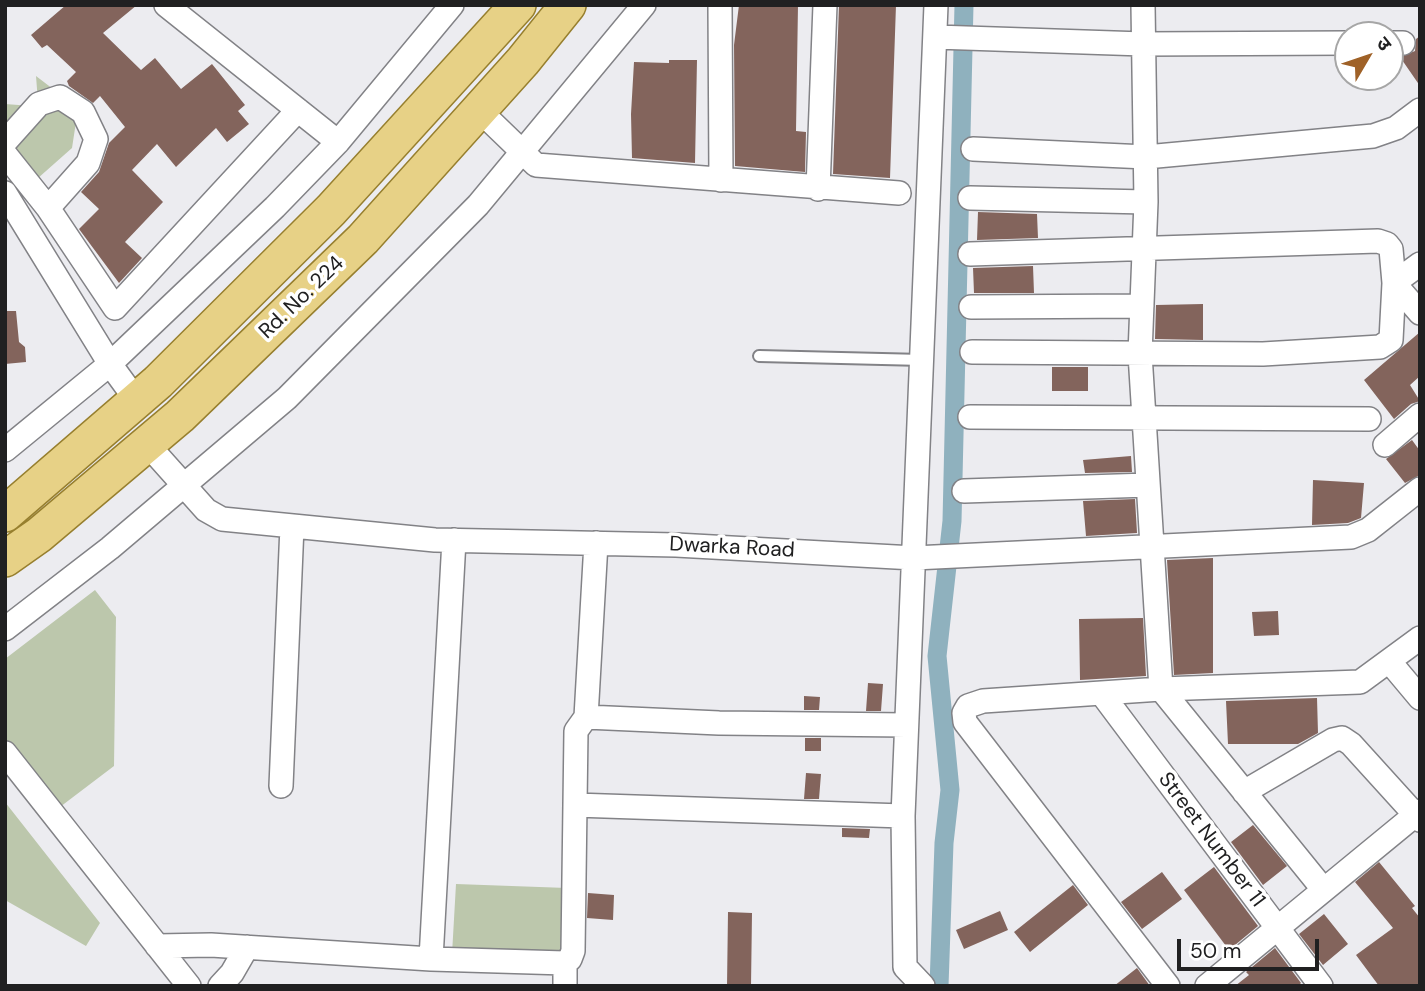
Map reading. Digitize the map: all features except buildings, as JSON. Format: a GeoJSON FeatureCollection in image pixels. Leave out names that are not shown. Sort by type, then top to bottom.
{"type":"FeatureCollection","features":[{"type":"Feature","properties":{"kind":"main road","name":"Rd. No. 224"},"geometry":{"type":"LineString","coordinates":[[5,514],[137,401],[331,210],[518,5]]}},
{"type":"Feature","properties":{"kind":"main road","name":"Rd. No. 224"},"geometry":{"type":"LineString","coordinates":[[5,559],[39,535],[180,416],[363,239],[479,110],[568,5]]}},
{"type":"Feature","properties":{"kind":"street"},"geometry":{"type":"LineString","coordinates":[[166,5],[338,142]]}},
{"type":"Feature","properties":{"kind":"street"},"geometry":{"type":"LineString","coordinates":[[5,450],[110,363],[191,290],[338,142],[452,5]]}},
{"type":"Feature","properties":{"kind":"street"},"geometry":{"type":"LineString","coordinates":[[5,629],[185,485],[287,398],[478,205],[644,5]]}},
{"type":"Feature","properties":{"kind":"street"},"geometry":{"type":"LineString","coordinates":[[720,5],[721,180]]}},
{"type":"Feature","properties":{"kind":"street"},"geometry":{"type":"LineString","coordinates":[[818,189],[825,5]]}},
{"type":"Feature","properties":{"kind":"street"},"geometry":{"type":"LineString","coordinates":[[923,986],[904,976],[902,816],[923,359],[954,38],[936,5]]}},
{"type":"Feature","properties":{"kind":"street"},"geometry":{"type":"LineString","coordinates":[[1143,5],[1146,202],[1140,354],[1161,689],[1323,890]]}},
{"type":"Feature","properties":{"kind":"street"},"geometry":{"type":"LineString","coordinates":[[954,38],[1143,44],[1334,43]]}},
{"type":"Feature","properties":{"kind":"street"},"geometry":{"type":"LineString","coordinates":[[5,142],[39,104],[60,97],[83,112],[96,139],[88,163],[48,208]]}},
{"type":"Feature","properties":{"kind":"street"},"geometry":{"type":"LineString","coordinates":[[5,154],[48,208],[115,308],[298,110]]}},
{"type":"Feature","properties":{"kind":"street"},"geometry":{"type":"LineString","coordinates":[[479,110],[536,165],[818,189],[899,193]]}},
{"type":"Feature","properties":{"kind":"street"},"geometry":{"type":"LineString","coordinates":[[973,149],[1146,158],[1373,136],[1396,128],[1420,110]]}},
{"type":"Feature","properties":{"kind":"street"},"geometry":{"type":"LineString","coordinates":[[5,192],[110,363],[137,401]]}},
{"type":"Feature","properties":{"kind":"street"},"geometry":{"type":"LineString","coordinates":[[970,198],[1146,202]]}},
{"type":"Feature","properties":{"kind":"street"},"geometry":{"type":"LineString","coordinates":[[970,254],[1384,242],[1391,249],[1394,283],[1391,340],[1380,347],[1262,354],[972,352]]}},
{"type":"Feature","properties":{"kind":"street"},"geometry":{"type":"LineString","coordinates":[[1394,283],[1420,264]]}},
{"type":"Feature","properties":{"kind":"street"},"geometry":{"type":"LineString","coordinates":[[1394,283],[1420,313]]}},
{"type":"Feature","properties":{"kind":"street"},"geometry":{"type":"LineString","coordinates":[[971,307],[1142,306]]}},
{"type":"Feature","properties":{"kind":"street"},"geometry":{"type":"LineString","coordinates":[[1385,445],[1420,415]]}},
{"type":"Feature","properties":{"kind":"street"},"geometry":{"type":"LineString","coordinates":[[970,417],[1144,420],[1369,419]]}},
{"type":"Feature","properties":{"kind":"street","name":"Dwarka Road"},"geometry":{"type":"LineString","coordinates":[[146,444],[212,515],[222,519],[454,540],[596,543],[914,558],[967,558],[1359,536],[1420,489]]}},
{"type":"Feature","properties":{"kind":"street"},"geometry":{"type":"LineString","coordinates":[[964,491],[1148,485]]}},
{"type":"Feature","properties":{"kind":"street"},"geometry":{"type":"LineString","coordinates":[[281,786],[292,526]]}},
{"type":"Feature","properties":{"kind":"street"},"geometry":{"type":"LineString","coordinates":[[432,959],[454,540]]}},
{"type":"Feature","properties":{"kind":"street"},"geometry":{"type":"LineString","coordinates":[[157,946],[247,947],[432,959],[565,974],[573,951],[576,731],[586,717],[596,543]]}},
{"type":"Feature","properties":{"kind":"street"},"geometry":{"type":"LineString","coordinates":[[1168,986],[965,722],[964,713],[968,706],[982,701],[1161,689],[1360,682],[1420,638]]}},
{"type":"Feature","properties":{"kind":"street"},"geometry":{"type":"LineString","coordinates":[[1389,662],[1420,698]]}},
{"type":"Feature","properties":{"kind":"street","name":"Street Number 11"},"geometry":{"type":"LineString","coordinates":[[1102,694],[1321,986]]}},
{"type":"Feature","properties":{"kind":"street"},"geometry":{"type":"LineString","coordinates":[[586,717],[719,723],[906,725]]}},
{"type":"Feature","properties":{"kind":"street"},"geometry":{"type":"LineString","coordinates":[[1207,986],[1276,927],[1418,815],[1351,744],[1342,738],[1333,740],[1244,792]]}},
{"type":"Feature","properties":{"kind":"street"},"geometry":{"type":"LineString","coordinates":[[5,753],[188,986]]}},
{"type":"Feature","properties":{"kind":"street"},"geometry":{"type":"LineString","coordinates":[[575,804],[902,816]]}},
{"type":"Feature","properties":{"kind":"street"},"geometry":{"type":"LineString","coordinates":[[220,986],[232,973],[247,947]]}},
{"type":"Feature","properties":{"kind":"lane"},"geometry":{"type":"LineString","coordinates":[[760,356],[923,359]]}},
{"type":"Feature","properties":{"kind":"green space"},"geometry":{"type":"Polygon","coordinates":[[[36,76],[53,89],[76,122],[72,148],[20,194],[5,171],[5,104],[32,106],[38,102],[36,76]]]}},
{"type":"Feature","properties":{"kind":"green space"},"geometry":{"type":"Polygon","coordinates":[[[95,590],[116,617],[114,766],[56,810],[5,743],[5,659],[95,590]]]}},
{"type":"Feature","properties":{"kind":"green space"},"geometry":{"type":"Polygon","coordinates":[[[5,802],[100,923],[86,946],[5,900],[5,802]]]}},
{"type":"Feature","properties":{"kind":"green space"},"geometry":{"type":"Polygon","coordinates":[[[456,884],[567,888],[566,956],[452,954],[456,884]]]}},
{"type":"Feature","properties":{"kind":"waterway"},"geometry":{"type":"LineString","coordinates":[[939,986],[944,843],[950,790],[937,656],[952,521],[964,5]]}}]}
